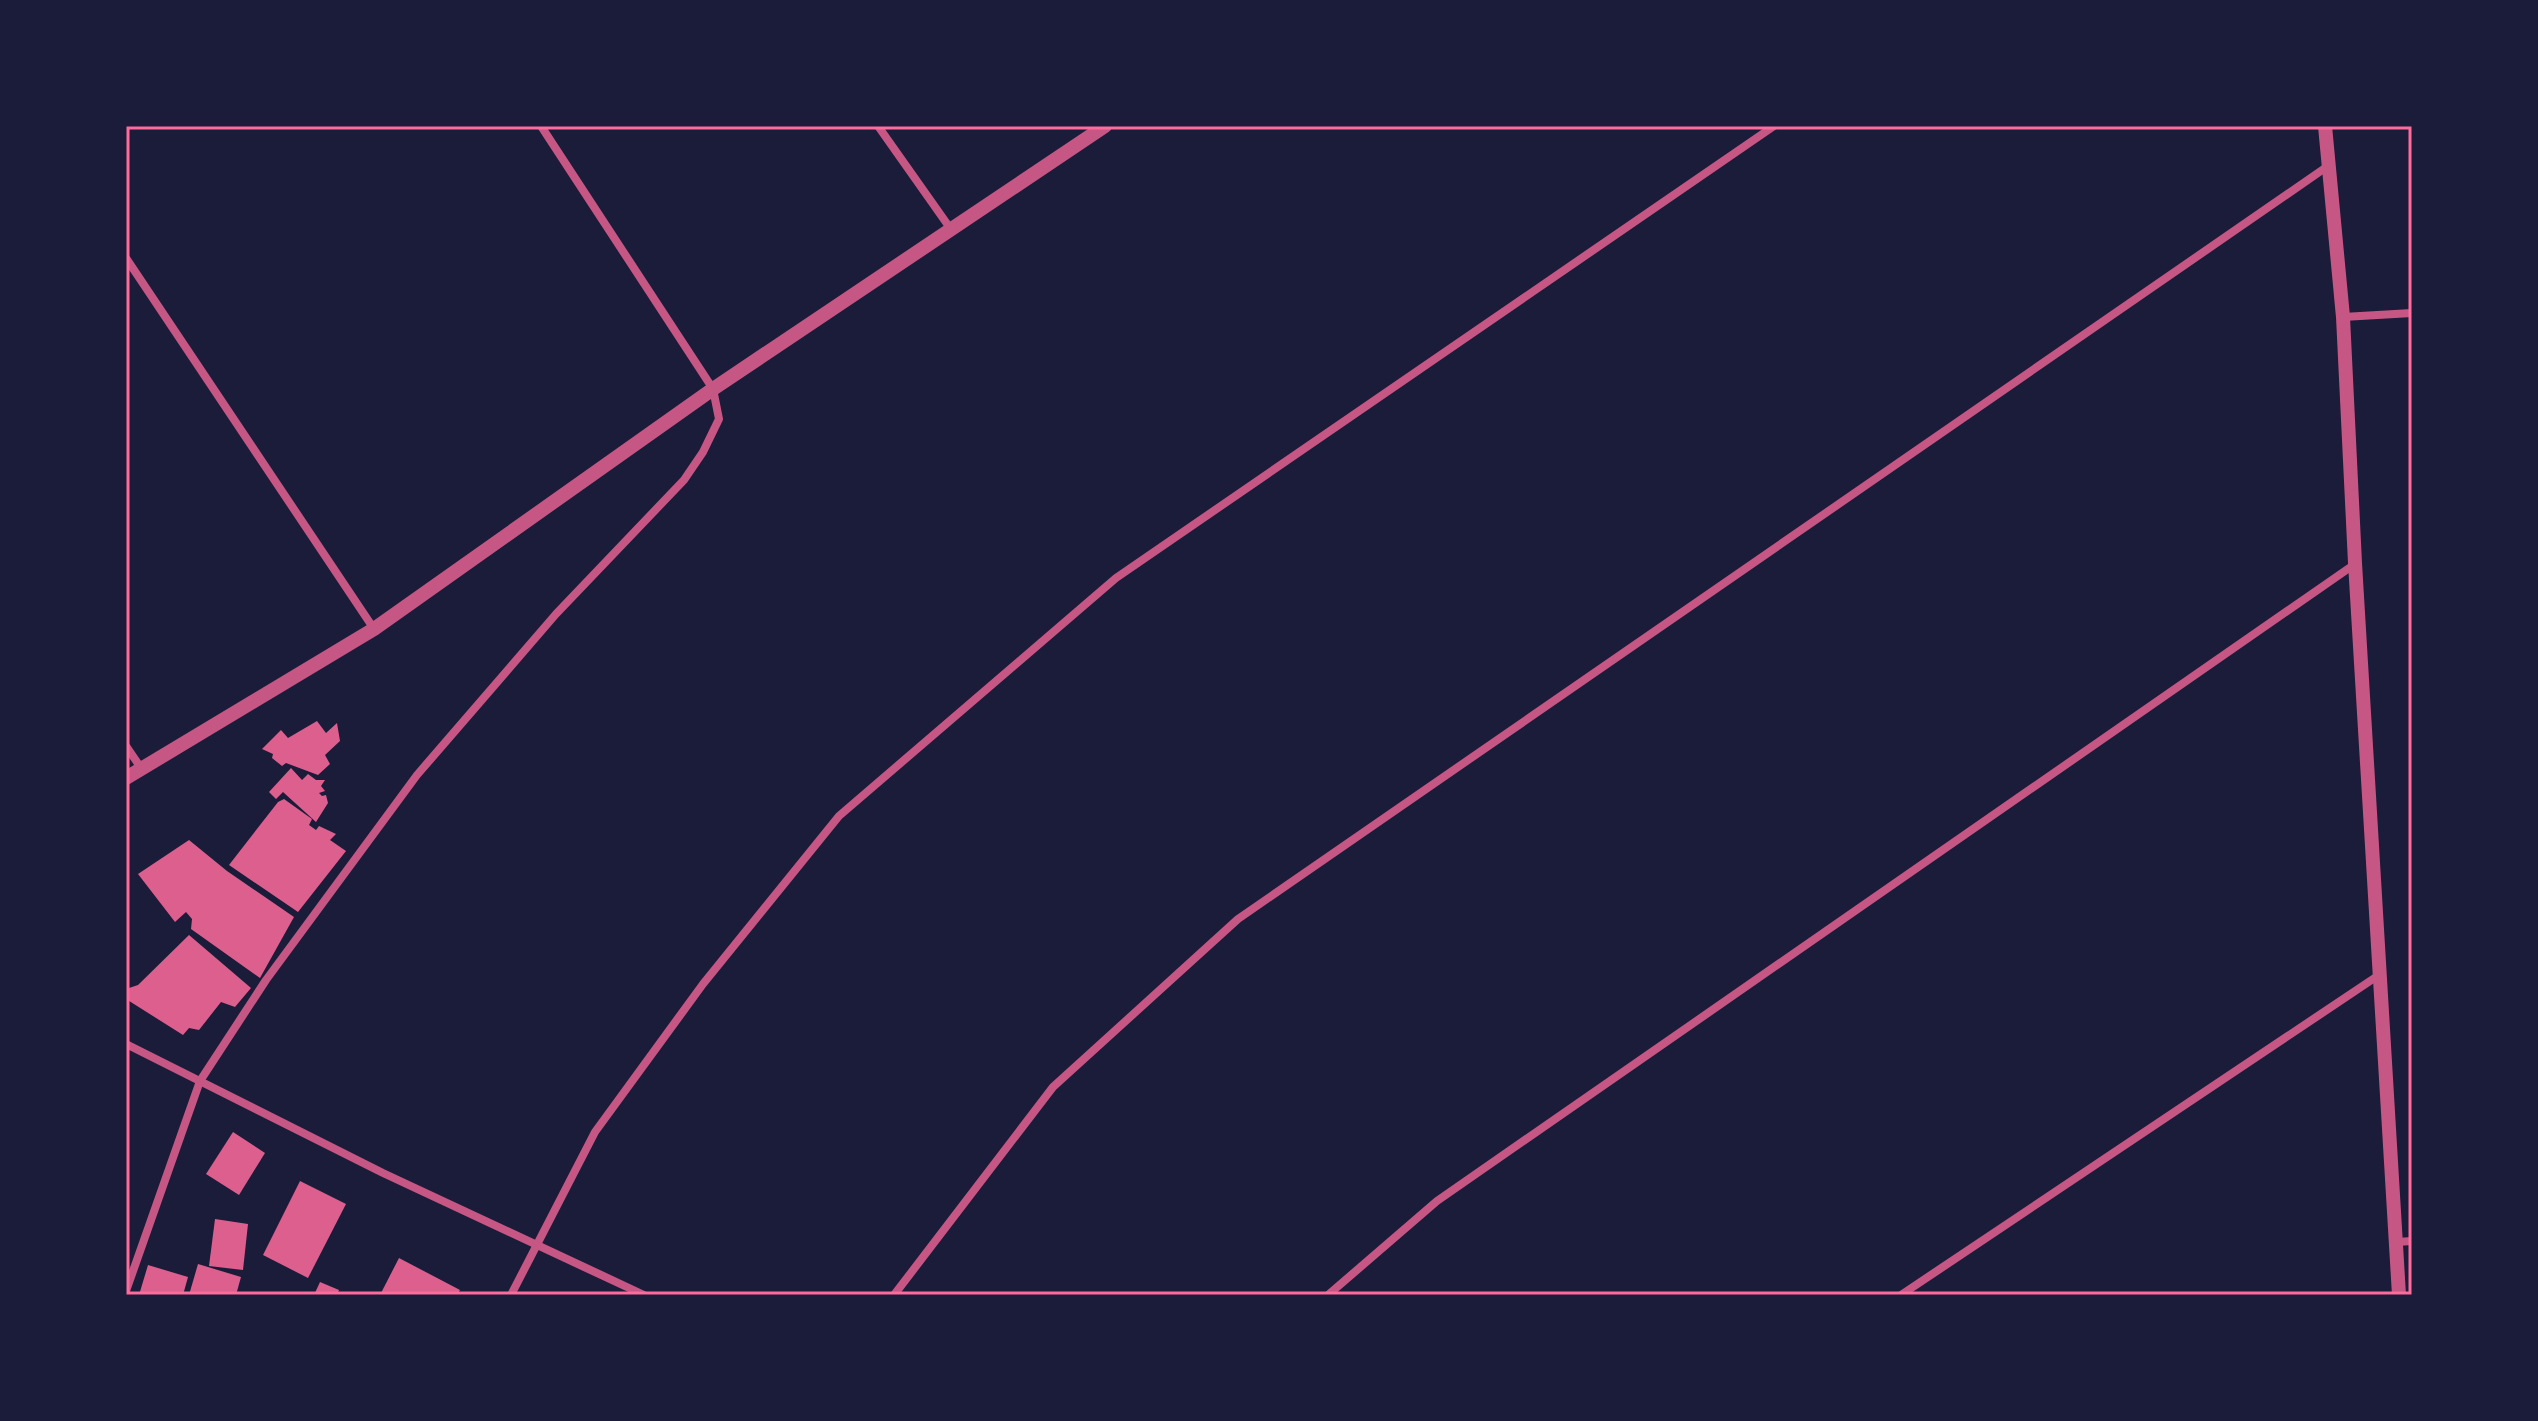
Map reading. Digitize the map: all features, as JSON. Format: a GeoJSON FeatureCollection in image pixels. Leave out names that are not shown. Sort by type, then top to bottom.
{"type":"FeatureCollection","features":[{"type":"Feature","properties":{"kind":"street"},"geometry":{"type":"LineString","coordinates":[[126,1291],[200,1081],[266,980],[417,775],[556,614],[684,480],[703,452],[719,419],[713,389],[541,126]]}},
{"type":"Feature","properties":{"kind":"street"},"geometry":{"type":"LineString","coordinates":[[878,126],[950,228]]}},
{"type":"Feature","properties":{"kind":"street"},"geometry":{"type":"LineString","coordinates":[[126,778],[374,629],[713,389],[1105,126]]}},
{"type":"Feature","properties":{"kind":"street"},"geometry":{"type":"LineString","coordinates":[[511,1295],[595,1132],[703,984],[839,816],[1116,578],[1774,126]]}},
{"type":"Feature","properties":{"kind":"street"},"geometry":{"type":"LineString","coordinates":[[2325,126],[2343,317],[2380,974],[2405,1242],[2399,1295]]}},
{"type":"Feature","properties":{"kind":"street"},"geometry":{"type":"LineString","coordinates":[[894,1295],[1053,1087],[1238,919],[2328,166]]}},
{"type":"Feature","properties":{"kind":"street"},"geometry":{"type":"LineString","coordinates":[[126,258],[374,629]]}},
{"type":"Feature","properties":{"kind":"street"},"geometry":{"type":"LineString","coordinates":[[2343,317],[2412,313]]}},
{"type":"Feature","properties":{"kind":"street"},"geometry":{"type":"LineString","coordinates":[[1328,1295],[1437,1201],[2355,563]]}},
{"type":"Feature","properties":{"kind":"street"},"geometry":{"type":"LineString","coordinates":[[126,746],[141,768]]}},
{"type":"Feature","properties":{"kind":"street"},"geometry":{"type":"LineString","coordinates":[[1901,1295],[2380,974]]}},
{"type":"Feature","properties":{"kind":"street"},"geometry":{"type":"LineString","coordinates":[[126,1044],[383,1173],[644,1295]]}},
{"type":"Feature","properties":{"kind":"building"},"geometry":{"type":"Polygon","coordinates":[[[317,721],[326,733],[337,723],[340,741],[325,755],[330,764],[318,775],[286,763],[282,766],[272,758],[273,754],[262,749],[281,730],[288,738],[317,721]]]}},
{"type":"Feature","properties":{"kind":"building"},"geometry":{"type":"Polygon","coordinates":[[[291,768],[302,780],[308,774],[316,780],[325,780],[321,786],[325,791],[319,793],[326,795],[328,803],[316,822],[283,792],[276,799],[269,792],[291,768]]]}},
{"type":"Feature","properties":{"kind":"building"},"geometry":{"type":"Polygon","coordinates":[[[284,799],[312,819],[309,825],[316,830],[319,826],[336,834],[330,840],[346,851],[298,912],[229,865],[278,802],[284,799]]]}},
{"type":"Feature","properties":{"kind":"building"},"geometry":{"type":"Polygon","coordinates":[[[189,840],[227,871],[294,917],[260,978],[191,929],[192,919],[186,912],[175,922],[138,874],[189,840]]]}},
{"type":"Feature","properties":{"kind":"building"},"geometry":{"type":"Polygon","coordinates":[[[189,935],[251,988],[235,1007],[221,1002],[199,1030],[189,1028],[183,1035],[126,999],[126,989],[138,985],[189,935]]]}},
{"type":"Feature","properties":{"kind":"building"},"geometry":{"type":"Polygon","coordinates":[[[233,1132],[265,1153],[239,1195],[206,1174],[233,1132]]]}},
{"type":"Feature","properties":{"kind":"building"},"geometry":{"type":"Polygon","coordinates":[[[300,1181],[346,1204],[308,1278],[263,1255],[300,1181]]]}},
{"type":"Feature","properties":{"kind":"building"},"geometry":{"type":"Polygon","coordinates":[[[215,1219],[248,1224],[243,1270],[209,1266],[215,1219]]]}},
{"type":"Feature","properties":{"kind":"building"},"geometry":{"type":"Polygon","coordinates":[[[399,1258],[460,1290],[457,1295],[380,1295],[399,1258]]]}},
{"type":"Feature","properties":{"kind":"building"},"geometry":{"type":"Polygon","coordinates":[[[198,1264],[241,1277],[236,1295],[189,1295],[198,1264]]]}},
{"type":"Feature","properties":{"kind":"building"},"geometry":{"type":"Polygon","coordinates":[[[148,1265],[188,1277],[183,1295],[139,1295],[148,1265]]]}},
{"type":"Feature","properties":{"kind":"building"},"geometry":{"type":"Polygon","coordinates":[[[320,1282],[339,1290],[337,1295],[314,1295],[320,1282]]]}}]}
